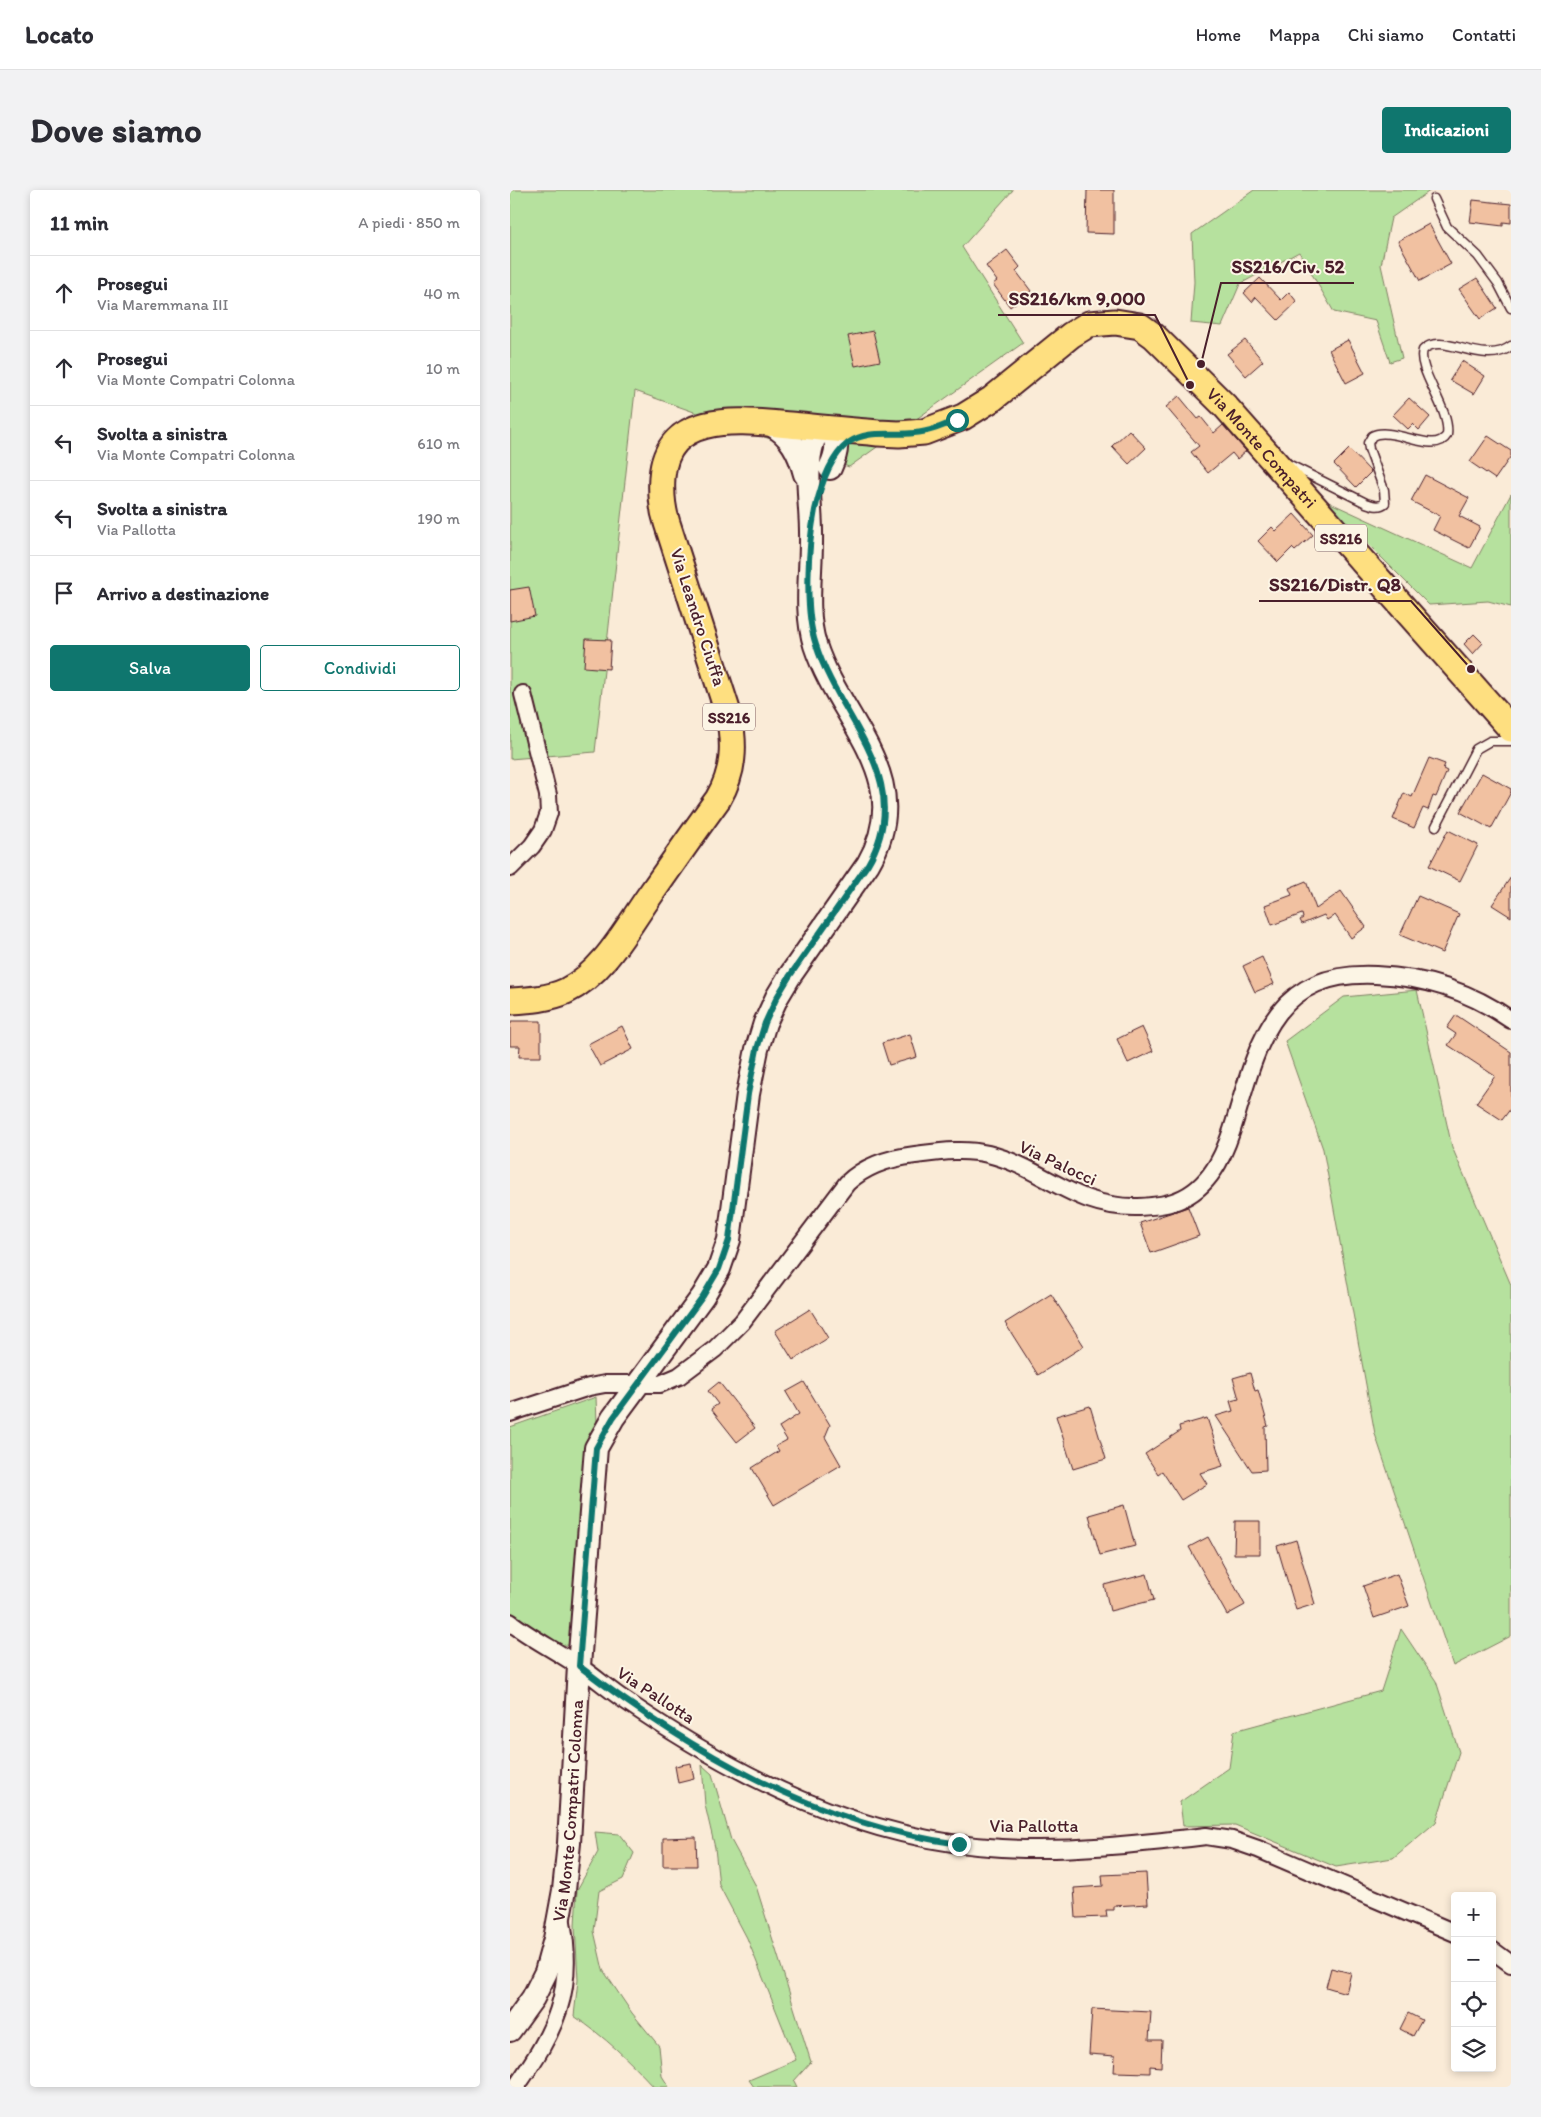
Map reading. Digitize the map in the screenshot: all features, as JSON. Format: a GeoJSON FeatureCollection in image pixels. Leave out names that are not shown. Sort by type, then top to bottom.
{"type":"FeatureCollection","features":[{"type":"Feature","properties":{"kind":"main road","name":"Via Monte Compatri"},"geometry":{"type":"LineString","coordinates":[[878,433],[905,434],[924,432],[963,417],[992,399],[1071,334],[1089,324],[1108,322],[1135,324],[1148,331],[1169,350],[1225,406],[1511,729]]}},
{"type":"Feature","properties":{"kind":"main road","name":"Via Leandro Ciuffa"},"geometry":{"type":"LineString","coordinates":[[510,1001],[558,994],[581,982],[593,971],[614,947],[725,786],[732,758],[732,735],[729,716],[664,515],[662,472],[671,448],[680,438],[692,430],[713,424],[736,422],[770,424]]}},
{"type":"Feature","properties":{"kind":"main road","name":"SS216"},"geometry":{"type":"LineString","coordinates":[[770,424],[878,433]]}},
{"type":"Feature","properties":{"kind":"street","name":"Via Monte Compatri Colonna"},"geometry":{"type":"LineString","coordinates":[[770,424],[782,430],[794,444],[804,469],[809,494]]}},
{"type":"Feature","properties":{"kind":"street","name":"Via Monte Compatri Colonna"},"geometry":{"type":"LineString","coordinates":[[510,2030],[527,2007],[542,1980],[553,1946],[560,1912],[570,1843],[579,1666],[595,1453],[608,1426],[703,1296],[714,1278],[725,1254],[730,1234],[754,1062],[770,1010],[789,977],[868,864],[876,850],[883,828],[884,800],[877,769],[858,728],[826,672],[813,638],[809,602],[811,533],[809,494],[812,445],[816,436],[825,428],[834,436],[837,446],[818,497],[811,533]]}},
{"type":"Feature","properties":{"kind":"street","name":"Via Monte Compatri Colonna"},"geometry":{"type":"LineString","coordinates":[[830,468],[848,443],[858,438],[878,433]]}},
{"type":"Feature","properties":{"kind":"street"},"geometry":{"type":"LineString","coordinates":[[510,868],[536,840],[545,825],[549,812],[548,795],[523,694]]}},
{"type":"Feature","properties":{"kind":"street","name":"Via Palocci"},"geometry":{"type":"LineString","coordinates":[[510,1412],[605,1384],[660,1384],[670,1381],[725,1340],[746,1317],[847,1182],[872,1166],[897,1158],[939,1152],[979,1152],[1026,1168],[1070,1193],[1093,1202],[1122,1206],[1163,1205],[1191,1194],[1202,1185],[1215,1167],[1228,1143],[1250,1067],[1262,1039],[1286,1003],[1308,987],[1326,980],[1348,975],[1370,974],[1405,977],[1438,984],[1465,994],[1511,1020]]}},
{"type":"Feature","properties":{"kind":"street","name":"Via Pallotta"},"geometry":{"type":"LineString","coordinates":[[510,1622],[579,1666],[646,1714],[737,1769],[786,1794],[858,1822],[931,1840],[1002,1848],[1069,1847],[1206,1836],[1222,1838],[1258,1849],[1451,1931]]}},
{"type":"Feature","properties":{"kind":"street"},"geometry":{"type":"LineString","coordinates":[[516,2087],[544,2046],[554,2025],[562,1997],[567,1958],[560,1912]]}},
{"type":"Feature","properties":{"kind":"street"},"geometry":{"type":"LineString","coordinates":[[1496,1953],[1511,1964]]}},
{"type":"Feature","properties":{"kind":"lane"},"geometry":{"type":"LineString","coordinates":[[1434,198],[1447,227],[1478,256],[1498,283],[1511,308]]}},
{"type":"Feature","properties":{"kind":"lane"},"geometry":{"type":"LineString","coordinates":[[1267,454],[1374,506],[1382,506],[1385,503],[1385,495],[1368,443],[1372,436],[1388,432],[1421,442],[1435,442],[1443,440],[1447,435],[1444,414],[1423,362],[1423,350],[1430,346],[1445,345],[1490,354],[1500,352],[1511,346]]}},
{"type":"Feature","properties":{"kind":"lane"},"geometry":{"type":"LineString","coordinates":[[1436,826],[1476,749],[1490,741],[1511,741]]}},
{"type":"Feature","properties":{"kind":"green space"},"geometry":{"type":"Polygon","coordinates":[[[510,190],[1013,190],[962,247],[1023,343],[849,467],[635,391],[595,752],[510,759],[510,190]]]}},
{"type":"Feature","properties":{"kind":"green space"},"geometry":{"type":"Polygon","coordinates":[[[1254,190],[1431,190],[1391,218],[1381,265],[1402,358],[1390,362],[1376,321],[1334,312],[1299,252],[1240,284],[1222,326],[1191,323],[1194,282],[1192,234],[1254,190]]]}},
{"type":"Feature","properties":{"kind":"green space"},"geometry":{"type":"Polygon","coordinates":[[[1511,494],[1511,607],[1488,601],[1429,605],[1324,500],[1472,568],[1511,494]]]}},
{"type":"Feature","properties":{"kind":"green space"},"geometry":{"type":"Polygon","coordinates":[[[1417,990],[1452,1147],[1511,1285],[1511,1636],[1453,1666],[1375,1434],[1323,1149],[1285,1041],[1344,997],[1417,990]]]}},
{"type":"Feature","properties":{"kind":"green space"},"geometry":{"type":"Polygon","coordinates":[[[596,1397],[597,1424],[585,1463],[577,1540],[572,1645],[563,1645],[547,1640],[510,1612],[510,1427],[596,1397]]]}},
{"type":"Feature","properties":{"kind":"green space"},"geometry":{"type":"Polygon","coordinates":[[[1401,1629],[1436,1681],[1459,1752],[1436,1822],[1393,1858],[1336,1867],[1235,1825],[1183,1826],[1180,1802],[1229,1768],[1234,1731],[1381,1691],[1401,1629]]]}},
{"type":"Feature","properties":{"kind":"green space"},"geometry":{"type":"Polygon","coordinates":[[[702,1765],[712,1774],[731,1840],[756,1886],[811,2062],[794,2081],[797,2087],[754,2087],[749,2080],[796,2060],[747,1938],[719,1885],[715,1848],[705,1805],[702,1765]]]}},
{"type":"Feature","properties":{"kind":"green space"},"geometry":{"type":"Polygon","coordinates":[[[595,1832],[619,1834],[634,1853],[623,1879],[599,1891],[594,1931],[603,1970],[632,2013],[659,2046],[662,2076],[669,2087],[654,2087],[616,2049],[574,2016],[578,1980],[575,1925],[577,1890],[598,1852],[595,1832]]]}},
{"type":"Feature","properties":{"kind":"building"},"geometry":{"type":"Polygon","coordinates":[[[1087,190],[1114,190],[1114,234],[1086,233],[1087,190]]]}},
{"type":"Feature","properties":{"kind":"building"},"geometry":{"type":"Polygon","coordinates":[[[1473,200],[1511,204],[1511,223],[1503,222],[1503,226],[1470,222],[1473,200]]]}},
{"type":"Feature","properties":{"kind":"building"},"geometry":{"type":"Polygon","coordinates":[[[1429,224],[1451,264],[1420,281],[1398,241],[1429,224]]]}},
{"type":"Feature","properties":{"kind":"building"},"geometry":{"type":"Polygon","coordinates":[[[1007,250],[1020,267],[1016,271],[1031,291],[1010,307],[993,284],[997,281],[986,266],[1007,250]]]}},
{"type":"Feature","properties":{"kind":"building"},"geometry":{"type":"Polygon","coordinates":[[[1260,278],[1281,300],[1289,292],[1297,302],[1278,320],[1256,297],[1252,302],[1244,293],[1260,278]]]}},
{"type":"Feature","properties":{"kind":"building"},"geometry":{"type":"Polygon","coordinates":[[[1477,278],[1497,308],[1480,319],[1459,289],[1477,278]]]}},
{"type":"Feature","properties":{"kind":"building"},"geometry":{"type":"Polygon","coordinates":[[[873,331],[880,361],[855,366],[848,336],[873,331]]]}},
{"type":"Feature","properties":{"kind":"building"},"geometry":{"type":"Polygon","coordinates":[[[1245,340],[1263,361],[1246,376],[1227,354],[1245,340]]]}},
{"type":"Feature","properties":{"kind":"building"},"geometry":{"type":"Polygon","coordinates":[[[1348,340],[1365,373],[1346,383],[1329,350],[1348,340]]]}},
{"type":"Feature","properties":{"kind":"building"},"geometry":{"type":"Polygon","coordinates":[[[1462,361],[1485,376],[1474,394],[1450,380],[1462,361]]]}},
{"type":"Feature","properties":{"kind":"building"},"geometry":{"type":"Polygon","coordinates":[[[1179,396],[1198,419],[1201,417],[1214,433],[1223,425],[1246,451],[1237,459],[1232,453],[1208,473],[1191,452],[1199,446],[1166,407],[1179,396]]]}},
{"type":"Feature","properties":{"kind":"building"},"geometry":{"type":"Polygon","coordinates":[[[1409,398],[1430,417],[1419,430],[1413,424],[1408,429],[1393,415],[1409,398]]]}},
{"type":"Feature","properties":{"kind":"building"},"geometry":{"type":"Polygon","coordinates":[[[1129,430],[1146,448],[1129,464],[1112,446],[1129,430]]]}},
{"type":"Feature","properties":{"kind":"building"},"geometry":{"type":"Polygon","coordinates":[[[1488,436],[1511,451],[1511,456],[1495,479],[1470,462],[1488,436]]]}},
{"type":"Feature","properties":{"kind":"building"},"geometry":{"type":"Polygon","coordinates":[[[1349,449],[1371,472],[1356,487],[1334,464],[1349,449]]]}},
{"type":"Feature","properties":{"kind":"building"},"geometry":{"type":"Polygon","coordinates":[[[1425,475],[1469,498],[1459,516],[1480,527],[1469,548],[1433,530],[1440,516],[1411,501],[1425,475]]]}},
{"type":"Feature","properties":{"kind":"building"},"geometry":{"type":"Polygon","coordinates":[[[1294,514],[1313,535],[1295,551],[1292,548],[1278,562],[1258,541],[1272,527],[1276,531],[1294,514]]]}},
{"type":"Feature","properties":{"kind":"building"},"geometry":{"type":"Polygon","coordinates":[[[529,587],[535,616],[510,621],[510,590],[529,587]]]}},
{"type":"Feature","properties":{"kind":"building"},"geometry":{"type":"Polygon","coordinates":[[[1474,634],[1483,643],[1473,654],[1464,644],[1474,634]]]}},
{"type":"Feature","properties":{"kind":"building"},"geometry":{"type":"Polygon","coordinates":[[[586,639],[611,640],[609,669],[584,667],[586,639]]]}},
{"type":"Feature","properties":{"kind":"building"},"geometry":{"type":"Polygon","coordinates":[[[1429,758],[1445,764],[1443,769],[1447,771],[1436,797],[1433,796],[1428,810],[1423,808],[1414,828],[1393,819],[1404,793],[1412,797],[1429,758]]]}},
{"type":"Feature","properties":{"kind":"building"},"geometry":{"type":"Polygon","coordinates":[[[1482,773],[1511,789],[1491,829],[1460,812],[1482,773]]]}},
{"type":"Feature","properties":{"kind":"building"},"geometry":{"type":"Polygon","coordinates":[[[1448,830],[1478,845],[1460,881],[1429,866],[1448,830]]]}},
{"type":"Feature","properties":{"kind":"building"},"geometry":{"type":"Polygon","coordinates":[[[1511,877],[1511,917],[1492,905],[1511,877]]]}},
{"type":"Feature","properties":{"kind":"building"},"geometry":{"type":"Polygon","coordinates":[[[1306,881],[1316,909],[1341,891],[1366,927],[1351,938],[1335,915],[1327,920],[1324,915],[1302,924],[1300,920],[1303,918],[1302,914],[1272,925],[1265,905],[1292,895],[1289,888],[1306,881]]]}},
{"type":"Feature","properties":{"kind":"building"},"geometry":{"type":"Polygon","coordinates":[[[1418,896],[1459,914],[1442,953],[1400,935],[1418,896]]]}},
{"type":"Feature","properties":{"kind":"building"},"geometry":{"type":"Polygon","coordinates":[[[1262,957],[1274,984],[1255,992],[1243,966],[1262,957]]]}},
{"type":"Feature","properties":{"kind":"building"},"geometry":{"type":"Polygon","coordinates":[[[1456,1015],[1511,1052],[1511,1108],[1502,1120],[1476,1103],[1495,1076],[1448,1045],[1456,1034],[1447,1028],[1456,1015]]]}},
{"type":"Feature","properties":{"kind":"building"},"geometry":{"type":"Polygon","coordinates":[[[512,1021],[541,1021],[541,1057],[519,1057],[520,1046],[510,1046],[510,1023],[512,1021]]]}},
{"type":"Feature","properties":{"kind":"building"},"geometry":{"type":"Polygon","coordinates":[[[622,1026],[633,1049],[600,1066],[588,1044],[622,1026]]]}},
{"type":"Feature","properties":{"kind":"building"},"geometry":{"type":"Polygon","coordinates":[[[1142,1027],[1153,1051],[1128,1063],[1117,1039],[1142,1027]]]}},
{"type":"Feature","properties":{"kind":"building"},"geometry":{"type":"Polygon","coordinates":[[[910,1034],[917,1057],[889,1065],[882,1043],[910,1034]]]}},
{"type":"Feature","properties":{"kind":"building"},"geometry":{"type":"Polygon","coordinates":[[[1188,1207],[1199,1236],[1151,1253],[1140,1223],[1188,1207]]]}},
{"type":"Feature","properties":{"kind":"building"},"geometry":{"type":"Polygon","coordinates":[[[1051,1294],[1084,1346],[1038,1375],[1005,1323],[1051,1294]]]}},
{"type":"Feature","properties":{"kind":"building"},"geometry":{"type":"Polygon","coordinates":[[[810,1309],[828,1338],[793,1360],[775,1331],[810,1309]]]}},
{"type":"Feature","properties":{"kind":"building"},"geometry":{"type":"Polygon","coordinates":[[[1250,1373],[1255,1391],[1258,1390],[1268,1426],[1265,1427],[1266,1470],[1252,1471],[1216,1416],[1233,1411],[1230,1401],[1239,1399],[1233,1378],[1250,1373]]]}},
{"type":"Feature","properties":{"kind":"building"},"geometry":{"type":"Polygon","coordinates":[[[719,1382],[755,1428],[737,1442],[711,1409],[718,1404],[708,1391],[719,1382]]]}},
{"type":"Feature","properties":{"kind":"building"},"geometry":{"type":"Polygon","coordinates":[[[804,1382],[830,1425],[825,1437],[841,1465],[774,1505],[752,1468],[779,1451],[776,1446],[787,1440],[779,1427],[799,1414],[786,1392],[804,1382]]]}},
{"type":"Feature","properties":{"kind":"building"},"geometry":{"type":"Polygon","coordinates":[[[1090,1406],[1106,1459],[1073,1469],[1056,1416],[1090,1406]]]}},
{"type":"Feature","properties":{"kind":"building"},"geometry":{"type":"Polygon","coordinates":[[[1207,1418],[1223,1466],[1200,1473],[1207,1484],[1181,1500],[1162,1471],[1158,1474],[1145,1454],[1180,1431],[1179,1426],[1207,1418]]]}},
{"type":"Feature","properties":{"kind":"building"},"geometry":{"type":"Polygon","coordinates":[[[1124,1505],[1135,1546],[1100,1555],[1089,1515],[1124,1505]]]}},
{"type":"Feature","properties":{"kind":"building"},"geometry":{"type":"Polygon","coordinates":[[[1235,1521],[1260,1521],[1260,1554],[1234,1554],[1235,1521]]]}},
{"type":"Feature","properties":{"kind":"building"},"geometry":{"type":"Polygon","coordinates":[[[1208,1537],[1245,1605],[1227,1615],[1189,1547],[1208,1537]]]}},
{"type":"Feature","properties":{"kind":"building"},"geometry":{"type":"Polygon","coordinates":[[[1296,1540],[1315,1604],[1296,1610],[1277,1546],[1296,1540]]]}},
{"type":"Feature","properties":{"kind":"building"},"geometry":{"type":"Polygon","coordinates":[[[1147,1574],[1154,1600],[1110,1611],[1104,1585],[1147,1574]]]}},
{"type":"Feature","properties":{"kind":"building"},"geometry":{"type":"Polygon","coordinates":[[[1397,1574],[1409,1606],[1374,1618],[1363,1586],[1397,1574]]]}},
{"type":"Feature","properties":{"kind":"building"},"geometry":{"type":"Polygon","coordinates":[[[691,1763],[694,1779],[678,1783],[675,1766],[691,1763]]]}},
{"type":"Feature","properties":{"kind":"building"},"geometry":{"type":"Polygon","coordinates":[[[696,1837],[697,1866],[663,1866],[663,1838],[696,1837]]]}},
{"type":"Feature","properties":{"kind":"building"},"geometry":{"type":"Polygon","coordinates":[[[1146,1873],[1148,1904],[1114,1906],[1114,1910],[1106,1910],[1107,1917],[1076,1918],[1074,1888],[1103,1886],[1102,1875],[1146,1873]]]}},
{"type":"Feature","properties":{"kind":"building"},"geometry":{"type":"Polygon","coordinates":[[[1331,1968],[1351,1973],[1346,1993],[1326,1987],[1331,1968]]]}},
{"type":"Feature","properties":{"kind":"building"},"geometry":{"type":"Polygon","coordinates":[[[1092,2009],[1151,2012],[1149,2040],[1162,2040],[1161,2067],[1150,2066],[1150,2073],[1114,2072],[1115,2056],[1089,2054],[1092,2009]]]}},
{"type":"Feature","properties":{"kind":"building"},"geometry":{"type":"Polygon","coordinates":[[[1408,2013],[1422,2020],[1413,2036],[1400,2029],[1408,2013]]]}},
{"type":"Feature","properties":{"kind":"place","name":"SS216/Civ. 52"},"geometry":{"type":"Point","coordinates":[1201,364]}},
{"type":"Feature","properties":{"kind":"place","name":"SS216/km 9,000"},"geometry":{"type":"Point","coordinates":[1190,385]}},
{"type":"Feature","properties":{"kind":"place","name":"SS216/Distr. Q8"},"geometry":{"type":"Point","coordinates":[1471,669]}},
{"type":"Feature","properties":{"kind":"route"},"geometry":{"type":"LineString","coordinates":[[957,420],[924,432],[905,434],[878,433],[853,440],[840,452],[820,489],[811,533],[809,602],[813,638],[829,677],[855,722],[877,769],[882,784],[885,809],[883,828],[876,850],[868,864],[789,977],[770,1010],[765,1023],[757,1049],[748,1094],[729,1240],[719,1269],[703,1296],[613,1418],[596,1448],[579,1666],[622,1699],[668,1728],[737,1769],[786,1794],[858,1822],[925,1839],[959,1844]]}}]}
